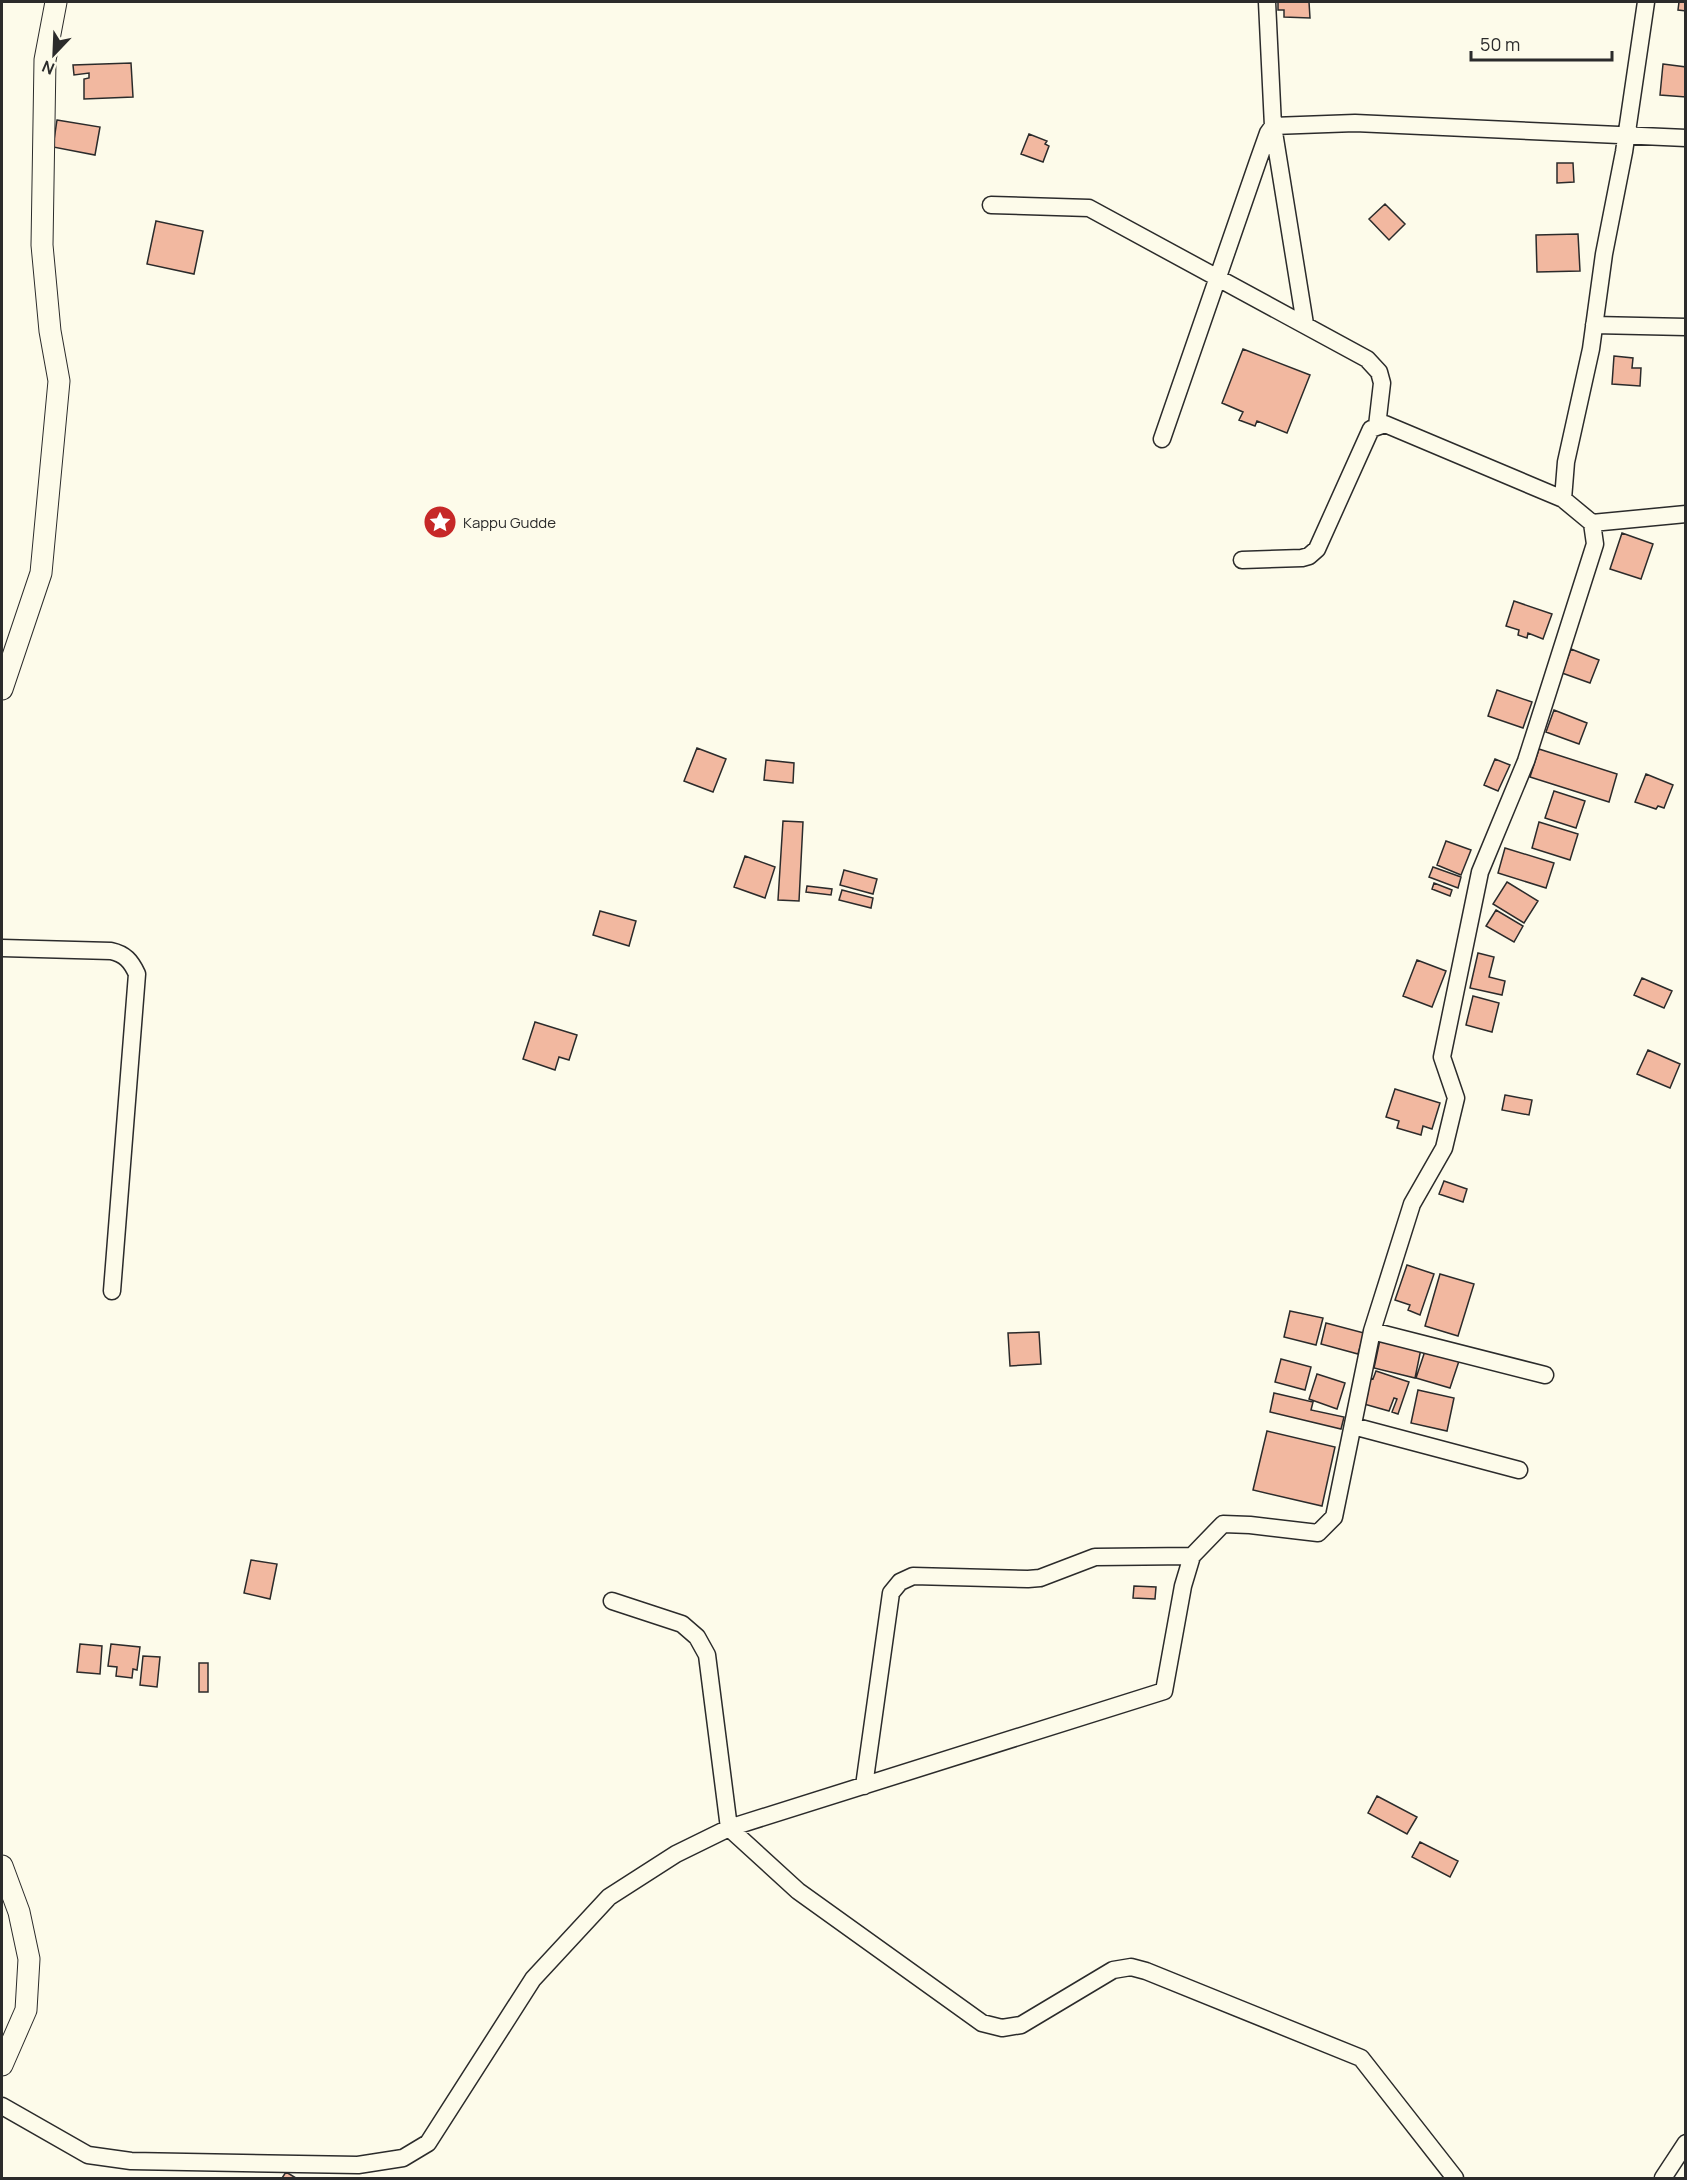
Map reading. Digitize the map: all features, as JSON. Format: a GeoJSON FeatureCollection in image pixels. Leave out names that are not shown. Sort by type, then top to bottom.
{"type":"FeatureCollection","features":[{"type":"Feature","properties":{"kind":"street"},"geometry":{"type":"LineString","coordinates":[[2,689],[41,573],[59,381],[50,331],[42,245],[45,60],[56,2]]}},
{"type":"Feature","properties":{"kind":"street"},"geometry":{"type":"LineString","coordinates":[[1267,2],[1274,126],[1305,324]]}},
{"type":"Feature","properties":{"kind":"street"},"geometry":{"type":"LineString","coordinates":[[1563,499],[1566,462],[1591,349],[1604,254],[1626,136],[1646,2]]}},
{"type":"Feature","properties":{"kind":"street"},"geometry":{"type":"LineString","coordinates":[[1162,439],[1261,152],[1268,133],[1274,126],[1355,123],[1686,138]]}},
{"type":"Feature","properties":{"kind":"street"},"geometry":{"type":"LineString","coordinates":[[991,205],[1089,208],[1367,358],[1379,372],[1382,383],[1377,426]]}},
{"type":"Feature","properties":{"kind":"street"},"geometry":{"type":"LineString","coordinates":[[1594,325],[1686,327]]}},
{"type":"Feature","properties":{"kind":"street"},"geometry":{"type":"LineString","coordinates":[[1242,560],[1302,558],[1309,556],[1317,549],[1371,429],[1385,424],[1563,499],[1592,522],[1686,514]]}},
{"type":"Feature","properties":{"kind":"street"},"geometry":{"type":"LineString","coordinates":[[2,2106],[88,2155],[131,2161],[359,2172],[403,2158],[429,2143],[533,1978],[609,1897],[676,1854],[729,1828],[1164,1691],[1183,1586],[1192,1556],[1223,1524],[1318,1533],[1334,1517],[1372,1330],[1412,1204],[1444,1148],[1456,1098],[1442,1057],[1480,872],[1529,749],[1595,544],[1592,522]]}},
{"type":"Feature","properties":{"kind":"street"},"geometry":{"type":"LineString","coordinates":[[2,948],[123,953],[137,974],[112,1292]]}},
{"type":"Feature","properties":{"kind":"street"},"geometry":{"type":"LineString","coordinates":[[1372,1330],[1545,1375]]}},
{"type":"Feature","properties":{"kind":"street"},"geometry":{"type":"LineString","coordinates":[[1353,1426],[1519,1470]]}},
{"type":"Feature","properties":{"kind":"street"},"geometry":{"type":"LineString","coordinates":[[864,1786],[891,1593],[900,1582],[913,1576],[1040,1578],[1095,1557],[1192,1556]]}},
{"type":"Feature","properties":{"kind":"street"},"geometry":{"type":"LineString","coordinates":[[612,1601],[682,1624],[698,1637],[707,1655],[729,1828],[798,1891],[982,2023],[1002,2028],[1021,2025],[1113,1970],[1131,1967],[1146,1971],[1361,2058],[1455,2178]]}},
{"type":"Feature","properties":{"kind":"street"},"geometry":{"type":"LineString","coordinates":[[2,1867],[19,1912],[29,1959],[26,2010],[2,2065]]}},
{"type":"Feature","properties":{"kind":"street"},"geometry":{"type":"LineString","coordinates":[[1663,2178],[1686,2143]]}},
{"type":"Feature","properties":{"kind":"building"},"geometry":{"type":"Polygon","coordinates":[[[1278,2],[1309,2],[1310,18],[1284,17],[1284,10],[1278,10],[1278,2]]]}},
{"type":"Feature","properties":{"kind":"building"},"geometry":{"type":"Polygon","coordinates":[[[1679,2],[1686,2],[1686,11],[1678,10],[1679,2]]]}},
{"type":"Feature","properties":{"kind":"building"},"geometry":{"type":"Polygon","coordinates":[[[131,63],[133,97],[84,99],[84,79],[89,78],[89,73],[74,75],[73,65],[131,63]]]}},
{"type":"Feature","properties":{"kind":"building"},"geometry":{"type":"Polygon","coordinates":[[[1663,64],[1686,67],[1686,97],[1660,95],[1663,64]]]}},
{"type":"Feature","properties":{"kind":"building"},"geometry":{"type":"Polygon","coordinates":[[[57,120],[100,127],[95,155],[53,147],[57,120]]]}},
{"type":"Feature","properties":{"kind":"building"},"geometry":{"type":"Polygon","coordinates":[[[1029,134],[1047,141],[1045,144],[1049,146],[1043,162],[1021,154],[1029,134]]]}},
{"type":"Feature","properties":{"kind":"building"},"geometry":{"type":"Polygon","coordinates":[[[1557,163],[1573,163],[1574,182],[1557,183],[1557,163]]]}},
{"type":"Feature","properties":{"kind":"building"},"geometry":{"type":"Polygon","coordinates":[[[1385,204],[1405,224],[1389,240],[1369,219],[1385,204]]]}},
{"type":"Feature","properties":{"kind":"building"},"geometry":{"type":"Polygon","coordinates":[[[156,221],[203,231],[194,274],[147,264],[156,221]]]}},
{"type":"Feature","properties":{"kind":"building"},"geometry":{"type":"Polygon","coordinates":[[[1578,234],[1580,271],[1537,272],[1536,235],[1578,234]]]}},
{"type":"Feature","properties":{"kind":"building"},"geometry":{"type":"Polygon","coordinates":[[[1243,349],[1310,375],[1287,433],[1257,421],[1255,426],[1239,420],[1243,412],[1222,403],[1243,349]]]}},
{"type":"Feature","properties":{"kind":"building"},"geometry":{"type":"Polygon","coordinates":[[[1614,356],[1633,358],[1632,368],[1641,368],[1640,386],[1612,384],[1614,356]]]}},
{"type":"Feature","properties":{"kind":"building"},"geometry":{"type":"Polygon","coordinates":[[[1622,533],[1653,544],[1641,579],[1610,569],[1622,533]]]}},
{"type":"Feature","properties":{"kind":"building"},"geometry":{"type":"Polygon","coordinates":[[[1514,601],[1552,614],[1543,639],[1528,633],[1527,638],[1518,635],[1519,630],[1506,626],[1514,601]]]}},
{"type":"Feature","properties":{"kind":"building"},"geometry":{"type":"Polygon","coordinates":[[[1571,649],[1599,660],[1590,683],[1562,673],[1571,649]]]}},
{"type":"Feature","properties":{"kind":"building"},"geometry":{"type":"Polygon","coordinates":[[[1497,690],[1532,702],[1523,728],[1488,716],[1497,690]]]}},
{"type":"Feature","properties":{"kind":"building"},"geometry":{"type":"Polygon","coordinates":[[[1554,710],[1587,723],[1579,744],[1546,732],[1554,710]]]}},
{"type":"Feature","properties":{"kind":"building"},"geometry":{"type":"Polygon","coordinates":[[[697,748],[726,759],[713,792],[684,781],[697,748]]]}},
{"type":"Feature","properties":{"kind":"building"},"geometry":{"type":"Polygon","coordinates":[[[1539,749],[1617,774],[1609,802],[1530,777],[1539,749]]]}},
{"type":"Feature","properties":{"kind":"building"},"geometry":{"type":"Polygon","coordinates":[[[1495,759],[1510,765],[1498,791],[1484,785],[1495,759]]]}},
{"type":"Feature","properties":{"kind":"building"},"geometry":{"type":"Polygon","coordinates":[[[766,760],[794,763],[793,783],[764,780],[766,760]]]}},
{"type":"Feature","properties":{"kind":"building"},"geometry":{"type":"Polygon","coordinates":[[[1646,774],[1673,785],[1664,808],[1658,806],[1656,809],[1635,802],[1646,774]]]}},
{"type":"Feature","properties":{"kind":"building"},"geometry":{"type":"Polygon","coordinates":[[[1554,791],[1585,801],[1576,828],[1545,818],[1554,791]]]}},
{"type":"Feature","properties":{"kind":"building"},"geometry":{"type":"Polygon","coordinates":[[[783,821],[803,822],[799,901],[778,900],[783,821]]]}},
{"type":"Feature","properties":{"kind":"building"},"geometry":{"type":"Polygon","coordinates":[[[1539,822],[1578,834],[1570,860],[1532,848],[1539,822]]]}},
{"type":"Feature","properties":{"kind":"building"},"geometry":{"type":"Polygon","coordinates":[[[1446,841],[1471,850],[1461,875],[1437,865],[1446,841]]]}},
{"type":"Feature","properties":{"kind":"building"},"geometry":{"type":"Polygon","coordinates":[[[1505,848],[1554,863],[1546,888],[1498,873],[1505,848]]]}},
{"type":"Feature","properties":{"kind":"building"},"geometry":{"type":"Polygon","coordinates":[[[745,856],[775,867],[765,898],[734,887],[745,856]]]}},
{"type":"Feature","properties":{"kind":"building"},"geometry":{"type":"Polygon","coordinates":[[[1433,867],[1461,877],[1458,888],[1429,877],[1433,867]]]}},
{"type":"Feature","properties":{"kind":"building"},"geometry":{"type":"Polygon","coordinates":[[[844,870],[877,879],[873,894],[840,885],[844,870]]]}},
{"type":"Feature","properties":{"kind":"building"},"geometry":{"type":"Polygon","coordinates":[[[1507,882],[1538,901],[1524,923],[1493,904],[1507,882]]]}},
{"type":"Feature","properties":{"kind":"building"},"geometry":{"type":"Polygon","coordinates":[[[1434,883],[1452,890],[1450,896],[1432,889],[1434,883]]]}},
{"type":"Feature","properties":{"kind":"building"},"geometry":{"type":"Polygon","coordinates":[[[807,886],[832,889],[831,895],[806,892],[807,886]]]}},
{"type":"Feature","properties":{"kind":"building"},"geometry":{"type":"Polygon","coordinates":[[[842,890],[873,898],[871,908],[839,900],[842,890]]]}},
{"type":"Feature","properties":{"kind":"building"},"geometry":{"type":"Polygon","coordinates":[[[1496,910],[1523,926],[1514,942],[1486,926],[1496,910]]]}},
{"type":"Feature","properties":{"kind":"building"},"geometry":{"type":"Polygon","coordinates":[[[600,911],[636,921],[629,946],[593,935],[600,911]]]}},
{"type":"Feature","properties":{"kind":"building"},"geometry":{"type":"Polygon","coordinates":[[[1478,953],[1494,957],[1489,977],[1505,981],[1502,995],[1470,988],[1478,953]]]}},
{"type":"Feature","properties":{"kind":"building"},"geometry":{"type":"Polygon","coordinates":[[[1417,960],[1446,971],[1432,1007],[1403,996],[1417,960]]]}},
{"type":"Feature","properties":{"kind":"building"},"geometry":{"type":"Polygon","coordinates":[[[1642,978],[1672,991],[1664,1008],[1634,995],[1642,978]]]}},
{"type":"Feature","properties":{"kind":"building"},"geometry":{"type":"Polygon","coordinates":[[[1473,996],[1499,1003],[1492,1032],[1466,1025],[1473,996]]]}},
{"type":"Feature","properties":{"kind":"building"},"geometry":{"type":"Polygon","coordinates":[[[535,1022],[577,1035],[569,1060],[559,1057],[555,1070],[523,1059],[535,1022]]]}},
{"type":"Feature","properties":{"kind":"building"},"geometry":{"type":"Polygon","coordinates":[[[1648,1050],[1680,1064],[1670,1088],[1637,1074],[1648,1050]]]}},
{"type":"Feature","properties":{"kind":"building"},"geometry":{"type":"Polygon","coordinates":[[[1395,1089],[1440,1103],[1432,1129],[1423,1126],[1421,1135],[1397,1128],[1399,1121],[1386,1117],[1395,1089]]]}},
{"type":"Feature","properties":{"kind":"building"},"geometry":{"type":"Polygon","coordinates":[[[1505,1095],[1532,1100],[1529,1115],[1502,1110],[1505,1095]]]}},
{"type":"Feature","properties":{"kind":"building"},"geometry":{"type":"Polygon","coordinates":[[[1444,1181],[1467,1189],[1463,1202],[1439,1194],[1444,1181]]]}},
{"type":"Feature","properties":{"kind":"building"},"geometry":{"type":"Polygon","coordinates":[[[1407,1265],[1434,1274],[1420,1315],[1408,1310],[1410,1305],[1395,1300],[1407,1265]]]}},
{"type":"Feature","properties":{"kind":"building"},"geometry":{"type":"Polygon","coordinates":[[[1440,1274],[1474,1284],[1458,1336],[1425,1326],[1440,1274]]]}},
{"type":"Feature","properties":{"kind":"building"},"geometry":{"type":"Polygon","coordinates":[[[1290,1311],[1323,1318],[1316,1345],[1284,1337],[1290,1311]]]}},
{"type":"Feature","properties":{"kind":"building"},"geometry":{"type":"Polygon","coordinates":[[[1326,1323],[1364,1333],[1358,1354],[1321,1344],[1326,1323]]]}},
{"type":"Feature","properties":{"kind":"building"},"geometry":{"type":"Polygon","coordinates":[[[1039,1332],[1041,1364],[1010,1366],[1008,1333],[1039,1332]]]}},
{"type":"Feature","properties":{"kind":"building"},"geometry":{"type":"Polygon","coordinates":[[[1381,1335],[1422,1344],[1415,1378],[1374,1368],[1381,1335]]]}},
{"type":"Feature","properties":{"kind":"building"},"geometry":{"type":"Polygon","coordinates":[[[1426,1348],[1460,1358],[1450,1388],[1416,1378],[1426,1348]]]}},
{"type":"Feature","properties":{"kind":"building"},"geometry":{"type":"Polygon","coordinates":[[[1281,1359],[1311,1367],[1305,1390],[1275,1382],[1281,1359]]]}},
{"type":"Feature","properties":{"kind":"building"},"geometry":{"type":"Polygon","coordinates":[[[1376,1371],[1409,1382],[1398,1414],[1392,1412],[1397,1399],[1394,1398],[1389,1411],[1364,1404],[1371,1378],[1373,1379],[1376,1371]]]}},
{"type":"Feature","properties":{"kind":"building"},"geometry":{"type":"Polygon","coordinates":[[[1317,1374],[1345,1383],[1337,1409],[1309,1399],[1317,1374]]]}},
{"type":"Feature","properties":{"kind":"building"},"geometry":{"type":"Polygon","coordinates":[[[1418,1390],[1454,1398],[1447,1431],[1411,1423],[1418,1390]]]}},
{"type":"Feature","properties":{"kind":"building"},"geometry":{"type":"Polygon","coordinates":[[[1274,1393],[1313,1402],[1311,1410],[1344,1417],[1341,1429],[1270,1412],[1274,1393]]]}},
{"type":"Feature","properties":{"kind":"building"},"geometry":{"type":"Polygon","coordinates":[[[1267,1431],[1335,1447],[1322,1506],[1253,1490],[1267,1431]]]}},
{"type":"Feature","properties":{"kind":"building"},"geometry":{"type":"Polygon","coordinates":[[[251,1560],[277,1564],[270,1599],[244,1593],[251,1560]]]}},
{"type":"Feature","properties":{"kind":"building"},"geometry":{"type":"Polygon","coordinates":[[[1134,1586],[1156,1587],[1155,1599],[1133,1598],[1134,1586]]]}},
{"type":"Feature","properties":{"kind":"building"},"geometry":{"type":"Polygon","coordinates":[[[80,1644],[102,1646],[100,1674],[77,1672],[80,1644]]]}},
{"type":"Feature","properties":{"kind":"building"},"geometry":{"type":"Polygon","coordinates":[[[111,1644],[140,1647],[137,1670],[133,1669],[132,1678],[116,1676],[117,1667],[108,1666],[111,1644]]]}},
{"type":"Feature","properties":{"kind":"building"},"geometry":{"type":"Polygon","coordinates":[[[143,1656],[160,1657],[157,1687],[140,1685],[143,1656]]]}},
{"type":"Feature","properties":{"kind":"building"},"geometry":{"type":"Polygon","coordinates":[[[199,1663],[208,1663],[208,1692],[199,1692],[199,1663]]]}},
{"type":"Feature","properties":{"kind":"building"},"geometry":{"type":"Polygon","coordinates":[[[1377,1796],[1417,1817],[1407,1834],[1368,1813],[1377,1796]]]}},
{"type":"Feature","properties":{"kind":"building"},"geometry":{"type":"Polygon","coordinates":[[[1420,1842],[1458,1861],[1450,1877],[1412,1857],[1420,1842]]]}},
{"type":"Feature","properties":{"kind":"building"},"geometry":{"type":"Polygon","coordinates":[[[286,2172],[296,2178],[282,2178],[286,2172]]]}},
{"type":"Feature","properties":{"kind":"place","name":"Kappu Gudde"},"geometry":{"type":"Point","coordinates":[440,522]}}]}
